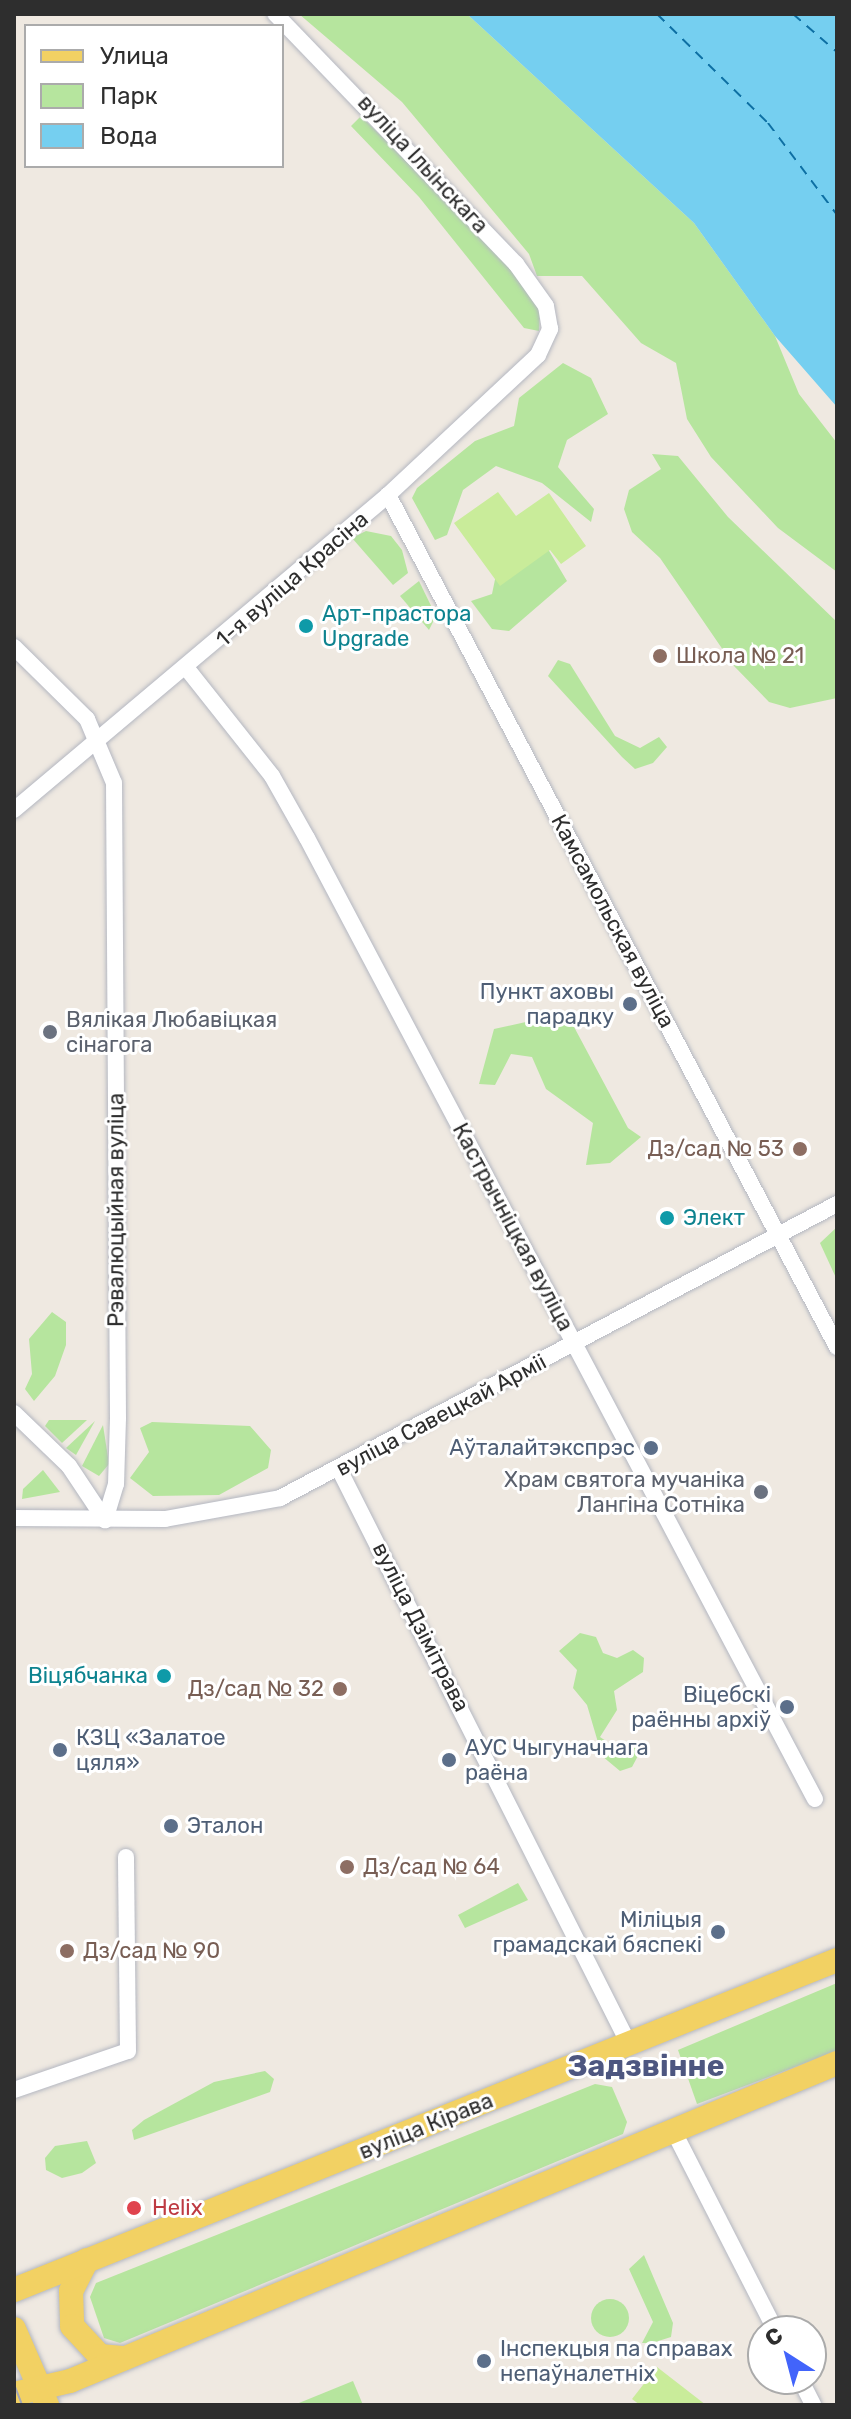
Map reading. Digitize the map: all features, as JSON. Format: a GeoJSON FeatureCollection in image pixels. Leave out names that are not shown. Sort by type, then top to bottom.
{"type":"FeatureCollection","features":[{"type":"Feature","properties":{"kind":"main road","name":"вуліца Кірава"},"geometry":{"type":"LineString","coordinates":[[14,2290],[837,1960]]}},
{"type":"Feature","properties":{"kind":"main road"},"geometry":{"type":"LineString","coordinates":[[14,2394],[45,2400],[70,2381],[672,2128],[837,2063]]}},
{"type":"Feature","properties":{"kind":"main road"},"geometry":{"type":"LineString","coordinates":[[87,2260],[71,2291],[72,2326],[100,2356],[125,2358]]}},
{"type":"Feature","properties":{"kind":"main road"},"geometry":{"type":"LineString","coordinates":[[14,2329],[45,2400]]}},
{"type":"Feature","properties":{"kind":"street","name":"вуліца Ільінскага"},"geometry":{"type":"LineString","coordinates":[[275,14],[516,264],[546,306],[550,329]]}},
{"type":"Feature","properties":{"kind":"street","name":"1-я вуліца Красіна"},"geometry":{"type":"LineString","coordinates":[[14,810],[188,670],[388,495],[538,355],[550,329]]}},
{"type":"Feature","properties":{"kind":"street","name":"Камсамольская вуліца"},"geometry":{"type":"LineString","coordinates":[[388,495],[837,1347]]}},
{"type":"Feature","properties":{"kind":"street","name":"Рэвалюцыйная вуліца"},"geometry":{"type":"LineString","coordinates":[[14,647],[100,739],[114,783],[118,1418],[116,1484],[105,1520]]}},
{"type":"Feature","properties":{"kind":"street","name":"Кастрычніцкая вуліца"},"geometry":{"type":"LineString","coordinates":[[188,670],[272,776],[815,1799]]}},
{"type":"Feature","properties":{"kind":"street","name":"вуліца Савецкай Арміі"},"geometry":{"type":"LineString","coordinates":[[14,1518],[105,1520],[239,1510],[339,1469],[837,1204]]}},
{"type":"Feature","properties":{"kind":"street"},"geometry":{"type":"LineString","coordinates":[[14,1413],[69,1466],[105,1520]]}},
{"type":"Feature","properties":{"kind":"street","name":"вуліца Дзімітрава"},"geometry":{"type":"LineString","coordinates":[[339,1469],[629,2044]]}},
{"type":"Feature","properties":{"kind":"street"},"geometry":{"type":"LineString","coordinates":[[14,2090],[128,2051],[126,1857]]}},
{"type":"Feature","properties":{"kind":"street"},"geometry":{"type":"LineString","coordinates":[[672,2128],[768,2315]]}},
{"type":"Feature","properties":{"kind":"green space"},"geometry":{"type":"Polygon","coordinates":[[[299,14],[467,14],[694,223],[775,336],[799,394],[837,443],[837,572],[778,528],[711,457],[687,419],[676,363],[641,343],[582,276],[537,276],[529,254],[402,102],[299,14]]]}},
{"type":"Feature","properties":{"kind":"green space"},"geometry":{"type":"Polygon","coordinates":[[[361,116],[513,268],[540,309],[539,331],[524,328],[419,197],[351,126],[361,116]]]}},
{"type":"Feature","properties":{"kind":"green space"},"geometry":{"type":"Polygon","coordinates":[[[563,363],[591,378],[608,414],[567,440],[558,467],[594,509],[591,522],[542,483],[496,466],[463,490],[447,535],[435,540],[412,498],[417,488],[475,441],[514,426],[519,398],[563,363]]]}},
{"type":"Feature","properties":{"kind":"green space"},"geometry":{"type":"Polygon","coordinates":[[[652,454],[678,456],[728,517],[837,622],[837,698],[790,708],[769,702],[734,666],[660,558],[632,532],[624,509],[629,490],[661,469],[652,454]]]}},
{"type":"Feature","properties":{"kind":"green space"},"geometry":{"type":"Polygon","coordinates":[[[498,492],[516,516],[549,493],[586,546],[561,564],[550,550],[500,586],[454,523],[498,492]]]}},
{"type":"Feature","properties":{"kind":"green space"},"geometry":{"type":"Polygon","coordinates":[[[366,531],[391,536],[402,550],[408,573],[393,585],[352,538],[366,531]]]}},
{"type":"Feature","properties":{"kind":"green space"},"geometry":{"type":"Polygon","coordinates":[[[545,544],[567,581],[509,631],[492,629],[471,601],[492,594],[498,565],[545,544]]]}},
{"type":"Feature","properties":{"kind":"green space"},"geometry":{"type":"Polygon","coordinates":[[[419,581],[436,616],[429,630],[400,596],[419,581]]]}},
{"type":"Feature","properties":{"kind":"green space"},"geometry":{"type":"Polygon","coordinates":[[[558,660],[570,664],[615,736],[640,748],[659,737],[667,747],[653,763],[635,769],[622,757],[548,676],[558,660]]]}},
{"type":"Feature","properties":{"kind":"green space"},"geometry":{"type":"Polygon","coordinates":[[[557,1015],[573,1025],[628,1128],[641,1137],[610,1163],[586,1165],[593,1123],[546,1089],[532,1057],[511,1054],[495,1085],[479,1084],[494,1029],[557,1015]]]}},
{"type":"Feature","properties":{"kind":"green space"},"geometry":{"type":"Polygon","coordinates":[[[837,1227],[837,1280],[820,1243],[837,1227]]]}},
{"type":"Feature","properties":{"kind":"green space"},"geometry":{"type":"Polygon","coordinates":[[[52,1312],[66,1322],[66,1345],[55,1376],[34,1401],[25,1389],[32,1374],[29,1339],[52,1312]]]}},
{"type":"Feature","properties":{"kind":"green space"},"geometry":{"type":"Polygon","coordinates":[[[49,1420],[87,1420],[62,1443],[45,1426],[49,1420]]]}},
{"type":"Feature","properties":{"kind":"green space"},"geometry":{"type":"Polygon","coordinates":[[[95,1421],[76,1455],[66,1448],[95,1421]]]}},
{"type":"Feature","properties":{"kind":"green space"},"geometry":{"type":"Polygon","coordinates":[[[152,1422],[250,1426],[271,1450],[268,1468],[219,1495],[153,1496],[130,1478],[149,1452],[140,1428],[152,1422]]]}},
{"type":"Feature","properties":{"kind":"green space"},"geometry":{"type":"Polygon","coordinates":[[[103,1425],[109,1464],[99,1476],[82,1466],[103,1425]]]}},
{"type":"Feature","properties":{"kind":"green space"},"geometry":{"type":"Polygon","coordinates":[[[43,1470],[60,1492],[22,1499],[23,1489],[43,1470]]]}},
{"type":"Feature","properties":{"kind":"green space"},"geometry":{"type":"Polygon","coordinates":[[[580,1633],[596,1637],[603,1653],[617,1658],[633,1650],[644,1658],[643,1672],[614,1691],[617,1710],[600,1737],[612,1745],[634,1740],[640,1752],[632,1767],[620,1771],[602,1756],[587,1705],[573,1688],[577,1670],[559,1651],[580,1633]]]}},
{"type":"Feature","properties":{"kind":"green space"},"geometry":{"type":"Polygon","coordinates":[[[518,1883],[528,1900],[465,1928],[458,1915],[518,1883]]]}},
{"type":"Feature","properties":{"kind":"green space"},"geometry":{"type":"Polygon","coordinates":[[[837,1983],[837,2051],[697,2104],[678,2050],[837,1983]]]}},
{"type":"Feature","properties":{"kind":"green space"},"geometry":{"type":"Polygon","coordinates":[[[265,2071],[274,2079],[270,2092],[134,2140],[132,2130],[144,2120],[214,2082],[265,2071]]]}},
{"type":"Feature","properties":{"kind":"green space"},"geometry":{"type":"Polygon","coordinates":[[[595,2084],[612,2087],[627,2122],[623,2134],[120,2343],[104,2338],[90,2297],[96,2283],[595,2084]]]}},
{"type":"Feature","properties":{"kind":"green space"},"geometry":{"type":"Polygon","coordinates":[[[87,2141],[96,2163],[82,2173],[62,2178],[46,2170],[45,2158],[55,2146],[87,2141]]]}},
{"type":"Feature","properties":{"kind":"green space"},"geometry":{"type":"Polygon","coordinates":[[[644,2255],[673,2323],[671,2337],[652,2343],[642,2343],[653,2322],[629,2269],[644,2255]]]}},
{"type":"Feature","properties":{"kind":"green space"},"geometry":{"type":"Polygon","coordinates":[[[610,2299],[624,2304],[629,2318],[624,2332],[610,2337],[596,2332],[591,2318],[596,2304],[610,2299]]]}},
{"type":"Feature","properties":{"kind":"green space"},"geometry":{"type":"Polygon","coordinates":[[[657,2367],[706,2405],[640,2405],[632,2399],[657,2367]]]}},
{"type":"Feature","properties":{"kind":"green space"},"geometry":{"type":"Polygon","coordinates":[[[353,2381],[363,2405],[294,2405],[353,2381]]]}},
{"type":"Feature","properties":{"kind":"water"},"geometry":{"type":"Polygon","coordinates":[[[467,14],[837,14],[837,407],[775,336],[694,223],[467,14]]]}},
{"type":"Feature","properties":{"kind":"ferry route"},"geometry":{"type":"LineString","coordinates":[[657,14],[768,123],[837,215]]}},
{"type":"Feature","properties":{"kind":"ferry route"},"geometry":{"type":"LineString","coordinates":[[793,14],[837,52]]}},
{"type":"Feature","properties":{"kind":"tram line"},"geometry":{"type":"LineString","coordinates":[[14,2384],[22,2405]]}},
{"type":"Feature","properties":{"kind":"place","name":"Арт-прастора Upgrade"},"geometry":{"type":"Point","coordinates":[306,626]}},
{"type":"Feature","properties":{"kind":"place","name":"Школа № 21"},"geometry":{"type":"Point","coordinates":[660,656]}},
{"type":"Feature","properties":{"kind":"place","name":"Пункт аховы парадку"},"geometry":{"type":"Point","coordinates":[630,1004]}},
{"type":"Feature","properties":{"kind":"place","name":"Вялікая Любавіцкая сінагога"},"geometry":{"type":"Point","coordinates":[50,1032]}},
{"type":"Feature","properties":{"kind":"place","name":"Дз/сад № 53"},"geometry":{"type":"Point","coordinates":[800,1149]}},
{"type":"Feature","properties":{"kind":"place","name":"Элект"},"geometry":{"type":"Point","coordinates":[667,1218]}},
{"type":"Feature","properties":{"kind":"place","name":"Аўталайтэкспрэс"},"geometry":{"type":"Point","coordinates":[651,1448]}},
{"type":"Feature","properties":{"kind":"place","name":"Храм святога мучаніка Лангіна Сотніка"},"geometry":{"type":"Point","coordinates":[761,1492]}},
{"type":"Feature","properties":{"kind":"place","name":"Віцябчанка"},"geometry":{"type":"Point","coordinates":[164,1676]}},
{"type":"Feature","properties":{"kind":"place","name":"Дз/сад № 32"},"geometry":{"type":"Point","coordinates":[340,1689]}},
{"type":"Feature","properties":{"kind":"place","name":"Віцебскі раённы архіў"},"geometry":{"type":"Point","coordinates":[787,1707]}},
{"type":"Feature","properties":{"kind":"place","name":"КЗЦ «Залатое цяля»"},"geometry":{"type":"Point","coordinates":[60,1750]}},
{"type":"Feature","properties":{"kind":"place","name":"АУС Чыгуначнага раёна"},"geometry":{"type":"Point","coordinates":[449,1760]}},
{"type":"Feature","properties":{"kind":"place","name":"Эталон"},"geometry":{"type":"Point","coordinates":[171,1826]}},
{"type":"Feature","properties":{"kind":"place","name":"Дз/сад № 64"},"geometry":{"type":"Point","coordinates":[347,1867]}},
{"type":"Feature","properties":{"kind":"place","name":"Міліцыя грамадскай бяспекі"},"geometry":{"type":"Point","coordinates":[718,1932]}},
{"type":"Feature","properties":{"kind":"place","name":"Дз/сад № 90"},"geometry":{"type":"Point","coordinates":[67,1951]}},
{"type":"Feature","properties":{"kind":"place","name":"Helix"},"geometry":{"type":"Point","coordinates":[134,2208]}},
{"type":"Feature","properties":{"kind":"place","name":"Інспекцыя па справах непаўналетніх"},"geometry":{"type":"Point","coordinates":[484,2361]}},
{"type":"Feature","properties":{"kind":"district","name":"Задзвінне"},"geometry":{"type":"Point","coordinates":[646,2066]}}]}
